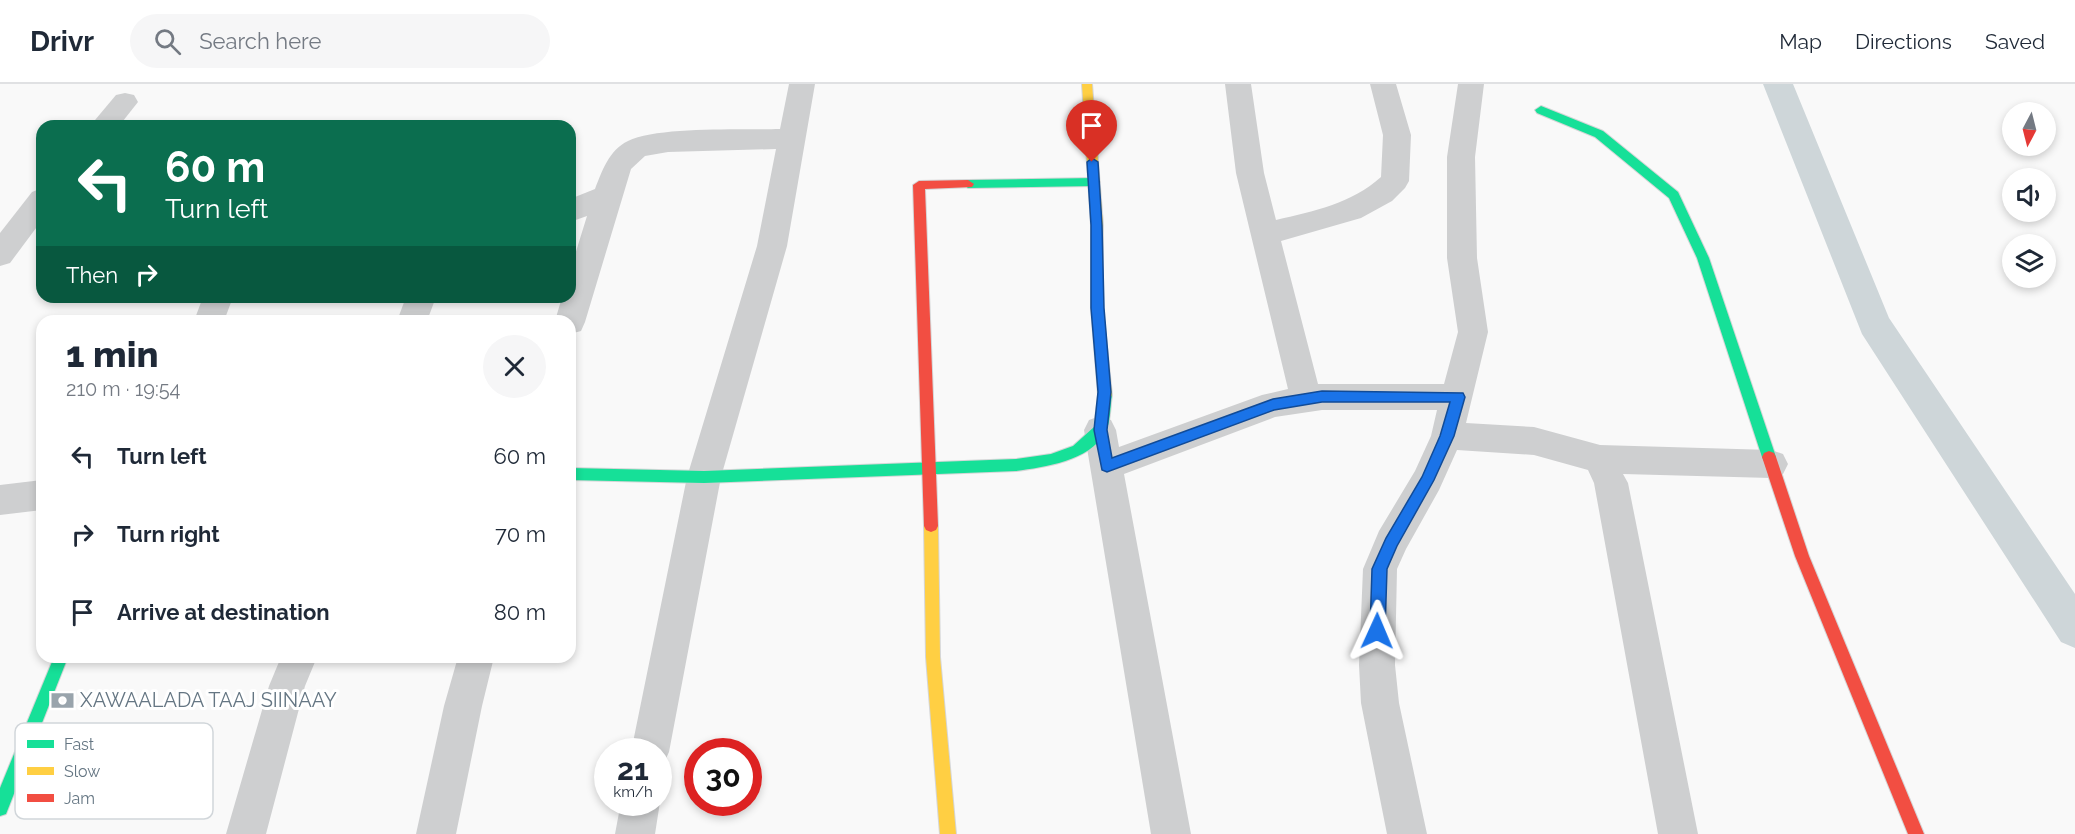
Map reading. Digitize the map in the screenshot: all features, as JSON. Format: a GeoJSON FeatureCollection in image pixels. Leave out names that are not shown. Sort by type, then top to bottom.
{"type":"FeatureCollection","features":[{"type":"Feature","properties":{"kind":"street"},"geometry":{"type":"LineString","coordinates":[[654,738],[704,477],[772,246],[802,84]]}},
{"type":"Feature","properties":{"kind":"street"},"geometry":{"type":"LineString","coordinates":[[1087,84],[1094,182],[1097,308],[1104,392],[1100,430],[1171,834]]}},
{"type":"Feature","properties":{"kind":"street"},"geometry":{"type":"LineString","coordinates":[[1238,84],[1250,173],[1306,399]]}},
{"type":"Feature","properties":{"kind":"street"},"geometry":{"type":"LineString","coordinates":[[1265,234],[1354,211],[1382,195],[1395,181],[1397,135],[1383,84]]}},
{"type":"Feature","properties":{"kind":"street"},"geometry":{"type":"LineString","coordinates":[[1407,834],[1380,703],[1377,665],[1380,569],[1391,542],[1427,480],[1447,436],[1473,332],[1462,258],[1461,157],[1471,84]]}},
{"type":"Feature","properties":{"kind":"street"},"geometry":{"type":"LineString","coordinates":[[109,120],[125,102]]}},
{"type":"Feature","properties":{"kind":"street"},"geometry":{"type":"LineString","coordinates":[[1541,110],[1599,134],[1674,195],[1703,258],[1802,556],[1916,834]]}},
{"type":"Feature","properties":{"kind":"street"},"geometry":{"type":"LineString","coordinates":[[576,302],[607,196],[619,164],[637,148],[668,142],[790,139]]}},
{"type":"Feature","properties":{"kind":"street"},"geometry":{"type":"LineString","coordinates":[[948,834],[933,657],[930,469],[919,185],[1094,182]]}},
{"type":"Feature","properties":{"kind":"street"},"geometry":{"type":"LineString","coordinates":[[576,209],[607,196]]}},
{"type":"Feature","properties":{"kind":"street"},"geometry":{"type":"LineString","coordinates":[[0,255],[36,207]]}},
{"type":"Feature","properties":{"kind":"street"},"geometry":{"type":"LineString","coordinates":[[1107,466],[1273,404],[1306,399],[1375,395],[1458,397]]}},
{"type":"Feature","properties":{"kind":"street"},"geometry":{"type":"LineString","coordinates":[[576,474],[704,477],[1016,465],[1052,460],[1078,450],[1100,430]]}},
{"type":"Feature","properties":{"kind":"street"},"geometry":{"type":"LineString","coordinates":[[1447,436],[1534,441],[1600,459],[1771,464]]}},
{"type":"Feature","properties":{"kind":"street"},"geometry":{"type":"LineString","coordinates":[[1600,459],[1611,483],[1678,834]]}},
{"type":"Feature","properties":{"kind":"street"},"geometry":{"type":"LineString","coordinates":[[0,500],[36,496]]}},
{"type":"Feature","properties":{"kind":"street"},"geometry":{"type":"LineString","coordinates":[[34,723],[59,663]]}},
{"type":"Feature","properties":{"kind":"street"},"geometry":{"type":"LineString","coordinates":[[246,834],[287,686],[297,663]]}},
{"type":"Feature","properties":{"kind":"street"},"geometry":{"type":"LineString","coordinates":[[436,834],[475,663]]}},
{"type":"Feature","properties":{"kind":"street"},"geometry":{"type":"LineString","coordinates":[[0,808],[15,771]]}},
{"type":"Feature","properties":{"kind":"street"},"geometry":{"type":"LineString","coordinates":[[635,834],[638,816]]}},
{"type":"Feature","properties":{"kind":"waterway"},"geometry":{"type":"LineString","coordinates":[[1778,84],[1874,324],[2075,629]]}},
{"type":"Feature","properties":{"kind":"traffic: fast"},"geometry":{"type":"LineString","coordinates":[[1541,110],[1599,134],[1674,195],[1703,258],[1769,457]]}},
{"type":"Feature","properties":{"kind":"traffic: fast"},"geometry":{"type":"LineString","coordinates":[[968,184],[1094,182]]}},
{"type":"Feature","properties":{"kind":"traffic: fast"},"geometry":{"type":"LineString","coordinates":[[576,474],[704,477],[1016,465],[1052,460],[1078,450],[1100,430],[1105,395]]}},
{"type":"Feature","properties":{"kind":"traffic: fast"},"geometry":{"type":"LineString","coordinates":[[34,723],[59,663]]}},
{"type":"Feature","properties":{"kind":"traffic: fast"},"geometry":{"type":"LineString","coordinates":[[0,808],[15,771]]}},
{"type":"Feature","properties":{"kind":"traffic: slow"},"geometry":{"type":"LineString","coordinates":[[1087,84],[1097,225],[1097,308],[1105,395]]}},
{"type":"Feature","properties":{"kind":"traffic: slow"},"geometry":{"type":"LineString","coordinates":[[931,526],[933,657],[948,834]]}},
{"type":"Feature","properties":{"kind":"traffic: jam"},"geometry":{"type":"LineString","coordinates":[[931,526],[919,185],[968,184]]}},
{"type":"Feature","properties":{"kind":"traffic: jam"},"geometry":{"type":"LineString","coordinates":[[1769,457],[1802,556],[1916,834]]}},
{"type":"Feature","properties":{"kind":"place","name":"XAWAALADA TAAJ SIINAAY"},"geometry":{"type":"Point","coordinates":[62,700]}},
{"type":"Feature","properties":{"kind":"route"},"geometry":{"type":"LineString","coordinates":[[1092,162],[1096,225],[1097,308],[1104,392],[1100,430],[1107,466],[1273,404],[1322,397],[1386,395],[1458,397],[1447,436],[1427,480],[1391,542],[1380,569],[1377,631]]}}]}
